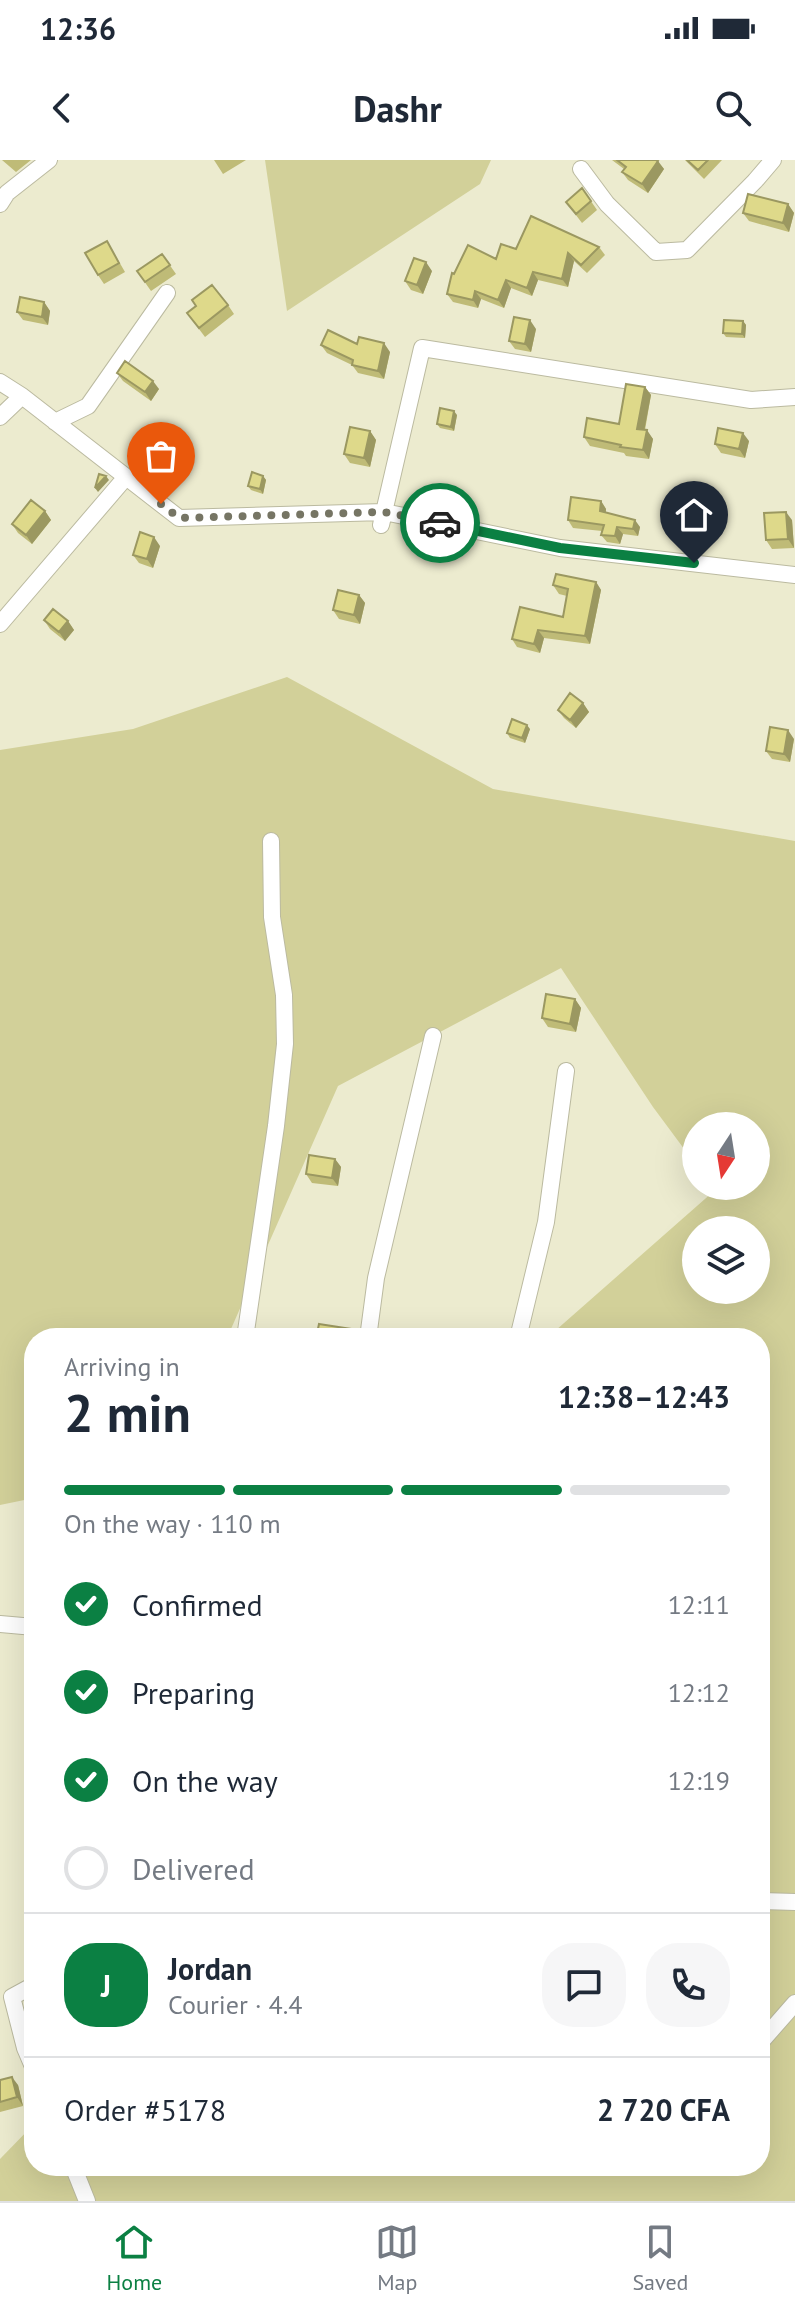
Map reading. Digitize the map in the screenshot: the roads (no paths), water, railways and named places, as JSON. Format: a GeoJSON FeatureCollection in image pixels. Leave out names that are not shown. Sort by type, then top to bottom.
{"type":"FeatureCollection","features":[{"type":"Feature","properties":{"kind":"street"},"geometry":{"type":"LineString","coordinates":[[0,204],[7,193],[49,160]]}},
{"type":"Feature","properties":{"kind":"street"},"geometry":{"type":"LineString","coordinates":[[581,169],[607,204],[656,252],[687,250],[773,160]]}},
{"type":"Feature","properties":{"kind":"street"},"geometry":{"type":"LineString","coordinates":[[55,422],[88,406],[167,293]]}},
{"type":"Feature","properties":{"kind":"street"},"geometry":{"type":"LineString","coordinates":[[383,519],[422,348],[751,400],[795,397]]}},
{"type":"Feature","properties":{"kind":"street"},"geometry":{"type":"LineString","coordinates":[[0,382],[179,518],[383,519],[560,548],[795,575]]}},
{"type":"Feature","properties":{"kind":"street"},"geometry":{"type":"LineString","coordinates":[[0,417],[22,396]]}},
{"type":"Feature","properties":{"kind":"street"},"geometry":{"type":"LineString","coordinates":[[0,624],[126,477]]}},
{"type":"Feature","properties":{"kind":"street"},"geometry":{"type":"LineString","coordinates":[[246,1328],[285,1044],[284,995],[272,917],[271,841]]}},
{"type":"Feature","properties":{"kind":"street"},"geometry":{"type":"LineString","coordinates":[[369,1328],[376,1278],[433,1036]]}},
{"type":"Feature","properties":{"kind":"street"},"geometry":{"type":"LineString","coordinates":[[520,1328],[546,1222],[566,1071]]}},
{"type":"Feature","properties":{"kind":"street"},"geometry":{"type":"LineString","coordinates":[[0,1624],[24,1626]]}},
{"type":"Feature","properties":{"kind":"street"},"geometry":{"type":"LineString","coordinates":[[770,1901],[795,1902]]}},
{"type":"Feature","properties":{"kind":"street"},"geometry":{"type":"LineString","coordinates":[[24,1990],[12,1997],[24,2044]]}},
{"type":"Feature","properties":{"kind":"street"},"geometry":{"type":"LineString","coordinates":[[770,2032],[795,2003]]}},
{"type":"Feature","properties":{"kind":"street"},"geometry":{"type":"LineString","coordinates":[[77,2176],[87,2201]]}}]}
